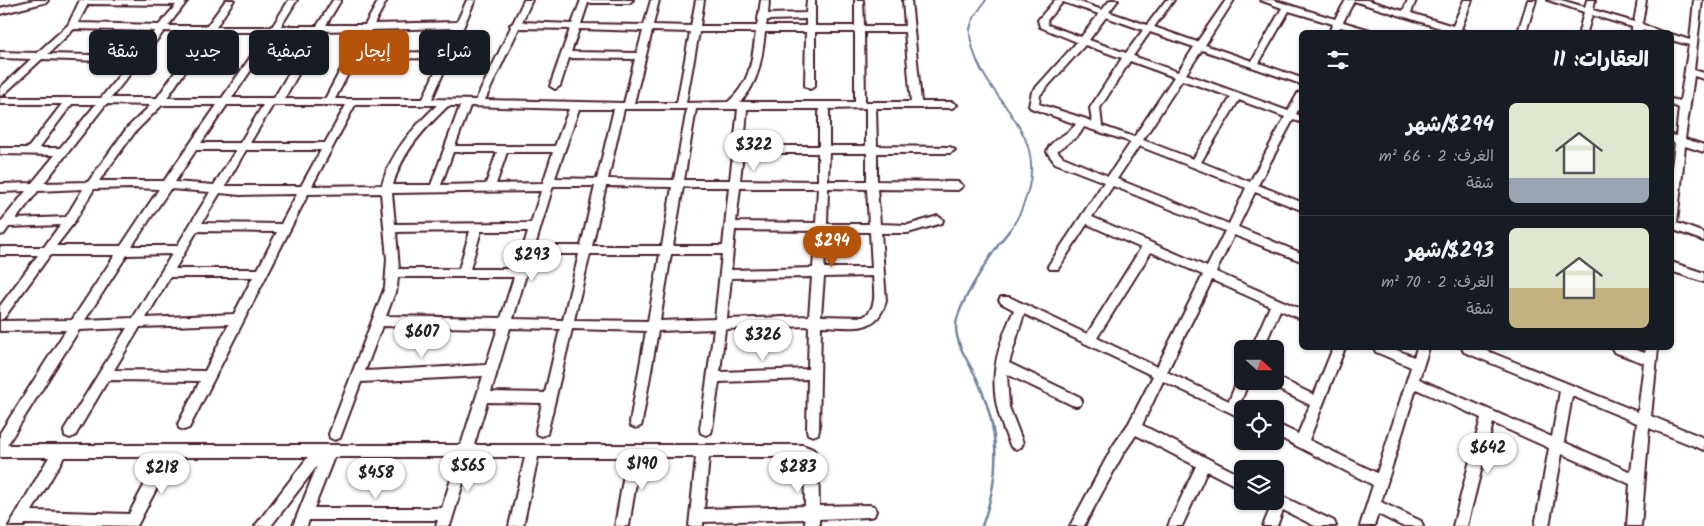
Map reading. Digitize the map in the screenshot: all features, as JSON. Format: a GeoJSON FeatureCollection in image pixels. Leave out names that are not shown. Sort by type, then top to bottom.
{"type":"FeatureCollection","features":[{"type":"Feature","properties":{"kind":"street"},"geometry":{"type":"LineString","coordinates":[[0,11],[44,0]]}},
{"type":"Feature","properties":{"kind":"street"},"geometry":{"type":"LineString","coordinates":[[0,93],[72,26],[85,0],[183,1]]}},
{"type":"Feature","properties":{"kind":"street"},"geometry":{"type":"LineString","coordinates":[[72,26],[209,30],[230,0]]}},
{"type":"Feature","properties":{"kind":"street"},"geometry":{"type":"LineString","coordinates":[[276,30],[293,0]]}},
{"type":"Feature","properties":{"kind":"street"},"geometry":{"type":"LineString","coordinates":[[70,432],[216,190],[274,102],[337,0]]}},
{"type":"Feature","properties":{"kind":"street"},"geometry":{"type":"LineString","coordinates":[[366,30],[383,0]]}},
{"type":"Feature","properties":{"kind":"street"},"geometry":{"type":"LineString","coordinates":[[458,30],[471,0]]}},
{"type":"Feature","properties":{"kind":"street"},"geometry":{"type":"LineString","coordinates":[[479,103],[514,25],[528,0]]}},
{"type":"Feature","properties":{"kind":"street"},"geometry":{"type":"LineString","coordinates":[[555,86],[585,0],[629,0]]}},
{"type":"Feature","properties":{"kind":"street"},"geometry":{"type":"LineString","coordinates":[[542,430],[602,183],[624,106],[642,56],[655,0]]}},
{"type":"Feature","properties":{"kind":"street"},"geometry":{"type":"LineString","coordinates":[[636,422],[678,184],[695,29],[700,0]]}},
{"type":"Feature","properties":{"kind":"street"},"geometry":{"type":"LineString","coordinates":[[706,428],[720,325],[735,185],[738,149],[737,106],[749,84],[765,0]]}},
{"type":"Feature","properties":{"kind":"street"},"geometry":{"type":"LineString","coordinates":[[810,86],[811,0]]}},
{"type":"Feature","properties":{"kind":"street"},"geometry":{"type":"LineString","coordinates":[[378,321],[653,326],[815,321],[864,322],[871,320],[877,312],[880,301],[879,272],[871,150],[858,29],[859,0]]}},
{"type":"Feature","properties":{"kind":"street"},"geometry":{"type":"LineString","coordinates":[[907,0],[916,105]]}},
{"type":"Feature","properties":{"kind":"street"},"geometry":{"type":"LineString","coordinates":[[1060,0],[1042,20],[1044,27],[1296,117]]}},
{"type":"Feature","properties":{"kind":"street"},"geometry":{"type":"LineString","coordinates":[[1066,0],[1299,80]]}},
{"type":"Feature","properties":{"kind":"street"},"geometry":{"type":"LineString","coordinates":[[1114,0],[1084,40],[1035,94],[1034,106],[1097,126],[1299,205]]}},
{"type":"Feature","properties":{"kind":"street"},"geometry":{"type":"LineString","coordinates":[[1097,126],[1096,108],[1128,56],[1170,0]]}},
{"type":"Feature","properties":{"kind":"street"},"geometry":{"type":"LineString","coordinates":[[1054,266],[1230,0]]}},
{"type":"Feature","properties":{"kind":"street"},"geometry":{"type":"LineString","coordinates":[[1264,0],[1361,30]]}},
{"type":"Feature","properties":{"kind":"street"},"geometry":{"type":"LineString","coordinates":[[1334,30],[1350,0]]}},
{"type":"Feature","properties":{"kind":"street"},"geometry":{"type":"LineString","coordinates":[[1358,0],[1453,30]]}},
{"type":"Feature","properties":{"kind":"street"},"geometry":{"type":"LineString","coordinates":[[1406,15],[1412,0]]}},
{"type":"Feature","properties":{"kind":"street"},"geometry":{"type":"LineString","coordinates":[[1460,30],[1468,0]]}},
{"type":"Feature","properties":{"kind":"street"},"geometry":{"type":"LineString","coordinates":[[1523,30],[1532,0]]}},
{"type":"Feature","properties":{"kind":"street"},"geometry":{"type":"LineString","coordinates":[[1552,0],[1637,29],[1642,0]]}},
{"type":"Feature","properties":{"kind":"street"},"geometry":{"type":"LineString","coordinates":[[1583,30],[1591,0]]}},
{"type":"Feature","properties":{"kind":"street"},"geometry":{"type":"LineString","coordinates":[[1674,179],[1676,140],[1700,20],[1698,0]]}},
{"type":"Feature","properties":{"kind":"street"},"geometry":{"type":"LineString","coordinates":[[157,32],[183,1]]}},
{"type":"Feature","properties":{"kind":"street"},"geometry":{"type":"LineString","coordinates":[[1254,64],[1287,7]]}},
{"type":"Feature","properties":{"kind":"street"},"geometry":{"type":"LineString","coordinates":[[0,20],[10,8]]}},
{"type":"Feature","properties":{"kind":"street"},"geometry":{"type":"LineString","coordinates":[[762,17],[810,16]]}},
{"type":"Feature","properties":{"kind":"street"},"geometry":{"type":"LineString","coordinates":[[514,25],[695,29],[909,29]]}},
{"type":"Feature","properties":{"kind":"street"},"geometry":{"type":"LineString","coordinates":[[276,30],[321,27],[460,26]]}},
{"type":"Feature","properties":{"kind":"street"},"geometry":{"type":"LineString","coordinates":[[1674,38],[1694,44]]}},
{"type":"Feature","properties":{"kind":"street"},"geometry":{"type":"LineString","coordinates":[[0,55],[89,58]]}},
{"type":"Feature","properties":{"kind":"street"},"geometry":{"type":"LineString","coordinates":[[566,55],[642,56]]}},
{"type":"Feature","properties":{"kind":"street"},"geometry":{"type":"LineString","coordinates":[[0,445],[124,250],[249,67]]}},
{"type":"Feature","properties":{"kind":"street"},"geometry":{"type":"LineString","coordinates":[[1691,72],[1704,76]]}},
{"type":"Feature","properties":{"kind":"street"},"geometry":{"type":"LineString","coordinates":[[2,228],[124,75]]}},
{"type":"Feature","properties":{"kind":"street"},"geometry":{"type":"LineString","coordinates":[[0,315],[45,251],[69,221],[90,186],[131,130],[159,102],[178,75]]}},
{"type":"Feature","properties":{"kind":"street"},"geometry":{"type":"LineString","coordinates":[[328,102],[342,75]]}},
{"type":"Feature","properties":{"kind":"street"},"geometry":{"type":"LineString","coordinates":[[426,102],[437,75]]}},
{"type":"Feature","properties":{"kind":"street"},"geometry":{"type":"LineString","coordinates":[[1195,164],[1237,95]]}},
{"type":"Feature","properties":{"kind":"street"},"geometry":{"type":"LineString","coordinates":[[0,101],[426,102],[575,106],[952,105]]}},
{"type":"Feature","properties":{"kind":"street"},"geometry":{"type":"LineString","coordinates":[[31,152],[69,102]]}},
{"type":"Feature","properties":{"kind":"street"},"geometry":{"type":"LineString","coordinates":[[184,424],[284,228],[352,102]]}},
{"type":"Feature","properties":{"kind":"street"},"geometry":{"type":"LineString","coordinates":[[335,434],[386,303],[394,272],[387,188],[393,168],[410,137],[445,103]]}},
{"type":"Feature","properties":{"kind":"street"},"geometry":{"type":"LineString","coordinates":[[435,187],[466,103]]}},
{"type":"Feature","properties":{"kind":"street"},"geometry":{"type":"LineString","coordinates":[[1674,103],[1684,106]]}},
{"type":"Feature","properties":{"kind":"street"},"geometry":{"type":"LineString","coordinates":[[1077,526],[1118,450],[1134,427],[1252,187],[1296,117],[1299,104]]}},
{"type":"Feature","properties":{"kind":"street"},"geometry":{"type":"LineString","coordinates":[[813,430],[815,321],[822,228],[824,105]]}},
{"type":"Feature","properties":{"kind":"street"},"geometry":{"type":"LineString","coordinates":[[325,452],[303,520],[445,520],[548,184],[575,106]]}},
{"type":"Feature","properties":{"kind":"street"},"geometry":{"type":"LineString","coordinates":[[1083,121],[1075,133],[1053,148],[1052,152],[1059,160],[1074,168],[1111,180],[1299,256]]}},
{"type":"Feature","properties":{"kind":"street"},"geometry":{"type":"LineString","coordinates":[[1676,140],[1704,149]]}},
{"type":"Feature","properties":{"kind":"street"},"geometry":{"type":"LineString","coordinates":[[193,147],[328,146]]}},
{"type":"Feature","properties":{"kind":"street"},"geometry":{"type":"LineString","coordinates":[[449,149],[559,149]]}},
{"type":"Feature","properties":{"kind":"street"},"geometry":{"type":"LineString","coordinates":[[490,187],[503,149]]}},
{"type":"Feature","properties":{"kind":"street"},"geometry":{"type":"LineString","coordinates":[[738,149],[950,150]]}},
{"type":"Feature","properties":{"kind":"street"},"geometry":{"type":"LineString","coordinates":[[0,151],[63,152]]}},
{"type":"Feature","properties":{"kind":"street"},"geometry":{"type":"LineString","coordinates":[[0,188],[168,184],[216,190],[306,190],[602,183],[958,186]]}},
{"type":"Feature","properties":{"kind":"street"},"geometry":{"type":"LineString","coordinates":[[1086,219],[1299,313]]}},
{"type":"Feature","properties":{"kind":"street"},"geometry":{"type":"LineString","coordinates":[[731,226],[908,229],[938,220]]}},
{"type":"Feature","properties":{"kind":"street"},"geometry":{"type":"LineString","coordinates":[[2,228],[69,221]]}},
{"type":"Feature","properties":{"kind":"street"},"geometry":{"type":"LineString","coordinates":[[1674,226],[1704,237]]}},
{"type":"Feature","properties":{"kind":"street"},"geometry":{"type":"LineString","coordinates":[[195,227],[284,228]]}},
{"type":"Feature","properties":{"kind":"street"},"geometry":{"type":"LineString","coordinates":[[390,228],[535,227]]}},
{"type":"Feature","properties":{"kind":"street"},"geometry":{"type":"LineString","coordinates":[[463,274],[476,228]]}},
{"type":"Feature","properties":{"kind":"street"},"geometry":{"type":"LineString","coordinates":[[1090,340],[1148,246]]}},
{"type":"Feature","properties":{"kind":"street"},"geometry":{"type":"LineString","coordinates":[[0,251],[181,250]]}},
{"type":"Feature","properties":{"kind":"street"},"geometry":{"type":"LineString","coordinates":[[528,250],[727,250]]}},
{"type":"Feature","properties":{"kind":"street"},"geometry":{"type":"LineString","coordinates":[[1674,267],[1704,278]]}},
{"type":"Feature","properties":{"kind":"street"},"geometry":{"type":"LineString","coordinates":[[166,273],[262,272]]}},
{"type":"Feature","properties":{"kind":"street"},"geometry":{"type":"LineString","coordinates":[[394,272],[521,274]]}},
{"type":"Feature","properties":{"kind":"street"},"geometry":{"type":"LineString","coordinates":[[725,274],[879,272]]}},
{"type":"Feature","properties":{"kind":"street"},"geometry":{"type":"LineString","coordinates":[[1005,300],[1234,409]]}},
{"type":"Feature","properties":{"kind":"street"},"geometry":{"type":"LineString","coordinates":[[1261,340],[1277,304]]}},
{"type":"Feature","properties":{"kind":"street"},"geometry":{"type":"LineString","coordinates":[[1016,443],[1001,405],[999,382],[1012,324],[1021,307]]}},
{"type":"Feature","properties":{"kind":"street"},"geometry":{"type":"LineString","coordinates":[[0,326],[238,319]]}},
{"type":"Feature","properties":{"kind":"street"},"geometry":{"type":"LineString","coordinates":[[1301,443],[1338,350]]}},
{"type":"Feature","properties":{"kind":"street"},"geometry":{"type":"LineString","coordinates":[[1385,350],[1418,364]]}},
{"type":"Feature","properties":{"kind":"street"},"geometry":{"type":"LineString","coordinates":[[1367,526],[1422,350]]}},
{"type":"Feature","properties":{"kind":"street"},"geometry":{"type":"LineString","coordinates":[[1473,350],[1704,444]]}},
{"type":"Feature","properties":{"kind":"street"},"geometry":{"type":"LineString","coordinates":[[1629,350],[1651,354],[1634,526]]}},
{"type":"Feature","properties":{"kind":"street"},"geometry":{"type":"LineString","coordinates":[[1002,365],[1076,401]]}},
{"type":"Feature","properties":{"kind":"street"},"geometry":{"type":"LineString","coordinates":[[356,377],[491,370]]}},
{"type":"Feature","properties":{"kind":"street"},"geometry":{"type":"LineString","coordinates":[[105,374],[208,376]]}},
{"type":"Feature","properties":{"kind":"street"},"geometry":{"type":"LineString","coordinates":[[713,377],[814,374]]}},
{"type":"Feature","properties":{"kind":"street"},"geometry":{"type":"LineString","coordinates":[[1413,382],[1488,417],[1637,481]]}},
{"type":"Feature","properties":{"kind":"street"},"geometry":{"type":"LineString","coordinates":[[1284,386],[1317,402]]}},
{"type":"Feature","properties":{"kind":"street"},"geometry":{"type":"LineString","coordinates":[[1542,526],[1567,388]]}},
{"type":"Feature","properties":{"kind":"street"},"geometry":{"type":"LineString","coordinates":[[482,397],[549,398]]}},
{"type":"Feature","properties":{"kind":"street"},"geometry":{"type":"LineString","coordinates":[[1460,526],[1488,417]]}},
{"type":"Feature","properties":{"kind":"street"},"geometry":{"type":"LineString","coordinates":[[1134,427],[1234,478]]}},
{"type":"Feature","properties":{"kind":"street"},"geometry":{"type":"LineString","coordinates":[[1284,434],[1380,482]]}},
{"type":"Feature","properties":{"kind":"street"},"geometry":{"type":"LineString","coordinates":[[0,451],[808,453],[811,456],[812,519]]}},
{"type":"Feature","properties":{"kind":"street"},"geometry":{"type":"LineString","coordinates":[[60,451],[19,521],[132,523],[169,451]]}},
{"type":"Feature","properties":{"kind":"street"},"geometry":{"type":"LineString","coordinates":[[262,526],[325,452]]}},
{"type":"Feature","properties":{"kind":"street"},"geometry":{"type":"LineString","coordinates":[[516,526],[534,452]]}},
{"type":"Feature","properties":{"kind":"street"},"geometry":{"type":"LineString","coordinates":[[622,526],[634,452]]}},
{"type":"Feature","properties":{"kind":"street"},"geometry":{"type":"LineString","coordinates":[[703,452],[697,521],[812,519],[869,511]]}},
{"type":"Feature","properties":{"kind":"street"},"geometry":{"type":"LineString","coordinates":[[1175,526],[1204,463]]}},
{"type":"Feature","properties":{"kind":"street"},"geometry":{"type":"LineString","coordinates":[[1284,504],[1329,526]]}},
{"type":"Feature","properties":{"kind":"street"},"geometry":{"type":"LineString","coordinates":[[1373,505],[1416,526]]}},
{"type":"Feature","properties":{"kind":"street"},"geometry":{"type":"LineString","coordinates":[[1270,526],[1274,510]]}},
{"type":"Feature","properties":{"kind":"waterway"},"geometry":{"type":"LineString","coordinates":[[986,0],[972,22],[970,35],[973,49],[980,67],[990,84],[1021,130],[1028,147],[1031,166],[1026,199],[1008,232]]}},
{"type":"Feature","properties":{"kind":"waterway"},"geometry":{"type":"LineString","coordinates":[[982,526],[988,507],[995,470],[994,434],[985,398],[958,340],[956,326],[962,305],[969,292],[986,263],[1009,231]]}}]}
